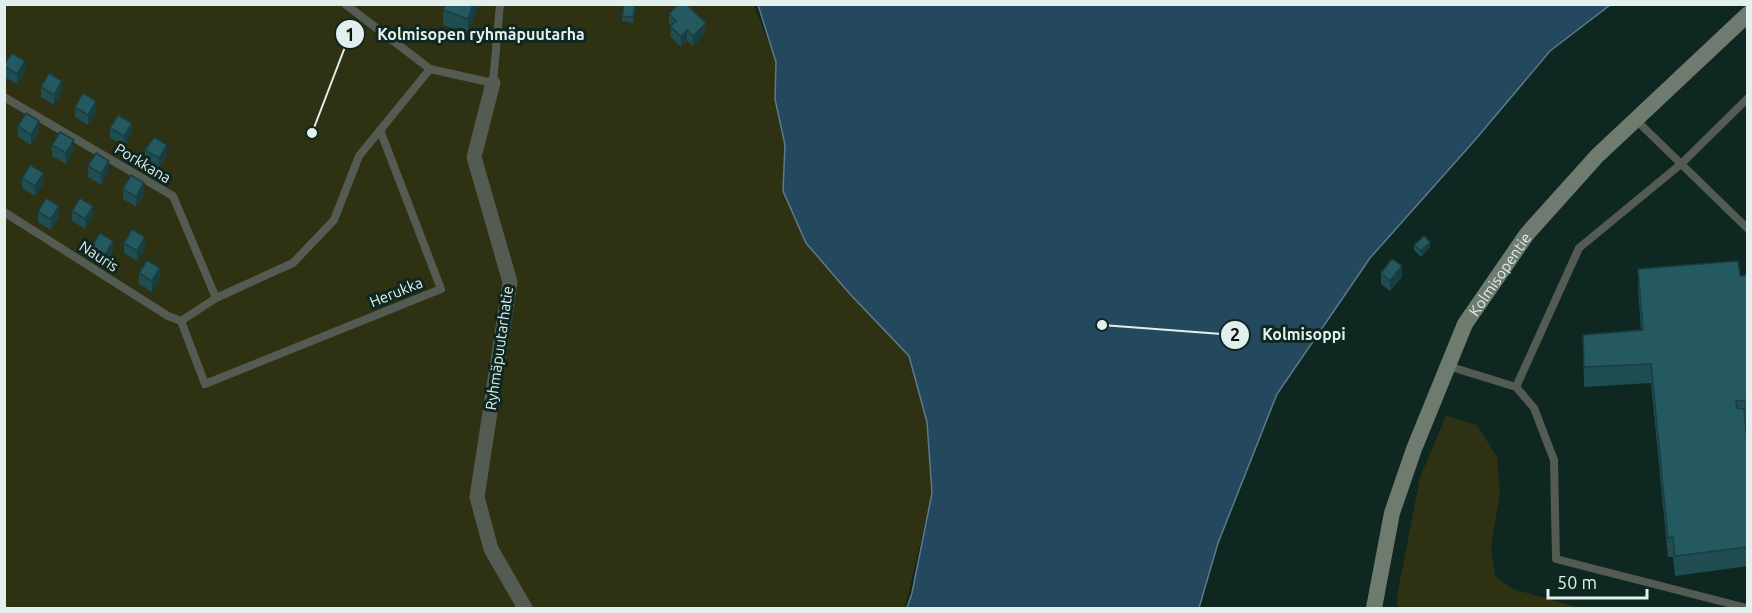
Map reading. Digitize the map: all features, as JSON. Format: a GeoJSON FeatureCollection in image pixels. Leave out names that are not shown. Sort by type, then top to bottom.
{"type":"FeatureCollection","features":[{"type":"Feature","properties":{"kind":"main road","name":"Kolmisopentie"},"geometry":{"type":"LineString","coordinates":[[1374,609],[1392,513],[1414,449],[1465,324],[1527,234],[1597,156],[1748,14]]}},
{"type":"Feature","properties":{"kind":"street","name":"Ryhmäpuutarhatie"},"geometry":{"type":"LineString","coordinates":[[493,83],[474,157],[510,282],[477,497],[491,549],[525,609]]}},
{"type":"Feature","properties":{"kind":"lane"},"geometry":{"type":"LineString","coordinates":[[345,4],[430,69],[493,83],[500,4]]}},
{"type":"Feature","properties":{"kind":"lane"},"geometry":{"type":"LineString","coordinates":[[181,321],[216,298],[293,263],[334,220],[360,156],[430,69]]}},
{"type":"Feature","properties":{"kind":"lane","name":"Porkkana"},"geometry":{"type":"LineString","coordinates":[[4,96],[173,196],[216,298]]}},
{"type":"Feature","properties":{"kind":"lane"},"geometry":{"type":"LineString","coordinates":[[1516,387],[1579,248],[1681,164],[1748,98]]}},
{"type":"Feature","properties":{"kind":"lane"},"geometry":{"type":"LineString","coordinates":[[1635,119],[1748,228]]}},
{"type":"Feature","properties":{"kind":"lane","name":"Herukka"},"geometry":{"type":"LineString","coordinates":[[181,321],[205,384],[441,289],[380,130]]}},
{"type":"Feature","properties":{"kind":"lane","name":"Nauris"},"geometry":{"type":"LineString","coordinates":[[4,212],[168,316],[181,321]]}},
{"type":"Feature","properties":{"kind":"lane"},"geometry":{"type":"LineString","coordinates":[[1448,366],[1516,387],[1534,408],[1554,460],[1556,559],[1747,609]]}},
{"type":"Feature","properties":{"kind":"green space"},"geometry":{"type":"Polygon","coordinates":[[[4,5],[754,5],[776,62],[775,99],[785,145],[783,191],[806,243],[909,356],[927,422],[932,493],[905,608],[5,608],[4,5]]]}},
{"type":"Feature","properties":{"kind":"green space"},"geometry":{"type":"Polygon","coordinates":[[[1446,416],[1477,425],[1497,457],[1500,494],[1491,546],[1495,576],[1513,589],[1580,608],[1397,608],[1398,591],[1420,477],[1446,416]]]}},
{"type":"Feature","properties":{"kind":"water"},"geometry":{"type":"Polygon","coordinates":[[[758,4],[1610,5],[1550,51],[1475,140],[1370,258],[1277,394],[1218,543],[1199,608],[907,608],[932,493],[927,422],[909,356],[849,293],[806,243],[783,191],[785,145],[775,99],[776,62],[758,4]]]}},
{"type":"Feature","properties":{"kind":"building"},"geometry":{"type":"Polygon","coordinates":[[[446,4],[473,4],[468,19],[443,10],[446,4]]]}},
{"type":"Feature","properties":{"kind":"building"},"geometry":{"type":"Polygon","coordinates":[[[624,4],[635,6],[633,17],[622,16],[624,4]]]}},
{"type":"Feature","properties":{"kind":"building"},"geometry":{"type":"Polygon","coordinates":[[[678,4],[686,4],[706,23],[693,36],[687,30],[681,37],[670,26],[676,21],[669,14],[678,4]]]}},
{"type":"Feature","properties":{"kind":"building"},"geometry":{"type":"Polygon","coordinates":[[[12,53],[25,61],[17,74],[4,66],[12,53]]]}},
{"type":"Feature","properties":{"kind":"building"},"geometry":{"type":"Polygon","coordinates":[[[49,73],[62,81],[54,95],[41,87],[49,73]]]}},
{"type":"Feature","properties":{"kind":"building"},"geometry":{"type":"Polygon","coordinates":[[[83,93],[96,101],[88,115],[75,107],[83,93]]]}},
{"type":"Feature","properties":{"kind":"building"},"geometry":{"type":"Polygon","coordinates":[[[26,113],[39,121],[31,135],[18,126],[26,113]]]}},
{"type":"Feature","properties":{"kind":"building"},"geometry":{"type":"Polygon","coordinates":[[[118,115],[132,123],[124,136],[110,128],[118,115]]]}},
{"type":"Feature","properties":{"kind":"building"},"geometry":{"type":"Polygon","coordinates":[[[60,132],[74,140],[66,153],[52,145],[60,132]]]}},
{"type":"Feature","properties":{"kind":"building"},"geometry":{"type":"Polygon","coordinates":[[[154,137],[167,145],[159,158],[145,150],[154,137]]]}},
{"type":"Feature","properties":{"kind":"building"},"geometry":{"type":"Polygon","coordinates":[[[96,153],[109,161],[101,174],[88,166],[96,153]]]}},
{"type":"Feature","properties":{"kind":"building"},"geometry":{"type":"Polygon","coordinates":[[[30,165],[44,173],[35,186],[22,178],[30,165]]]}},
{"type":"Feature","properties":{"kind":"building"},"geometry":{"type":"Polygon","coordinates":[[[131,175],[144,183],[136,197],[123,189],[131,175]]]}},
{"type":"Feature","properties":{"kind":"building"},"geometry":{"type":"Polygon","coordinates":[[[46,198],[59,206],[51,219],[38,212],[46,198]]]}},
{"type":"Feature","properties":{"kind":"building"},"geometry":{"type":"Polygon","coordinates":[[[80,198],[93,206],[85,219],[72,211],[80,198]]]}},
{"type":"Feature","properties":{"kind":"building"},"geometry":{"type":"Polygon","coordinates":[[[132,229],[145,237],[137,251],[124,243],[132,229]]]}},
{"type":"Feature","properties":{"kind":"building"},"geometry":{"type":"Polygon","coordinates":[[[100,233],[113,241],[105,255],[92,246],[100,233]]]}},
{"type":"Feature","properties":{"kind":"building"},"geometry":{"type":"Polygon","coordinates":[[[1424,236],[1430,242],[1421,251],[1414,245],[1424,236]]]}},
{"type":"Feature","properties":{"kind":"building"},"geometry":{"type":"Polygon","coordinates":[[[1392,259],[1402,266],[1390,281],[1381,273],[1392,259]]]}},
{"type":"Feature","properties":{"kind":"building"},"geometry":{"type":"Polygon","coordinates":[[[147,260],[160,268],[152,281],[139,273],[147,260]]]}},
{"type":"Feature","properties":{"kind":"building"},"geometry":{"type":"Polygon","coordinates":[[[1738,261],[1740,276],[1748,275],[1748,400],[1736,401],[1737,408],[1744,409],[1748,452],[1748,547],[1675,556],[1673,537],[1668,538],[1651,364],[1584,367],[1583,335],[1643,330],[1638,269],[1738,261]]]}},
{"type":"Feature","properties":{"kind":"place","name":"Kolmisopen ryhmäpuutarha"},"geometry":{"type":"Point","coordinates":[312,133]}},
{"type":"Feature","properties":{"kind":"place","name":"Kolmisoppi"},"geometry":{"type":"Point","coordinates":[1102,325]}}]}
